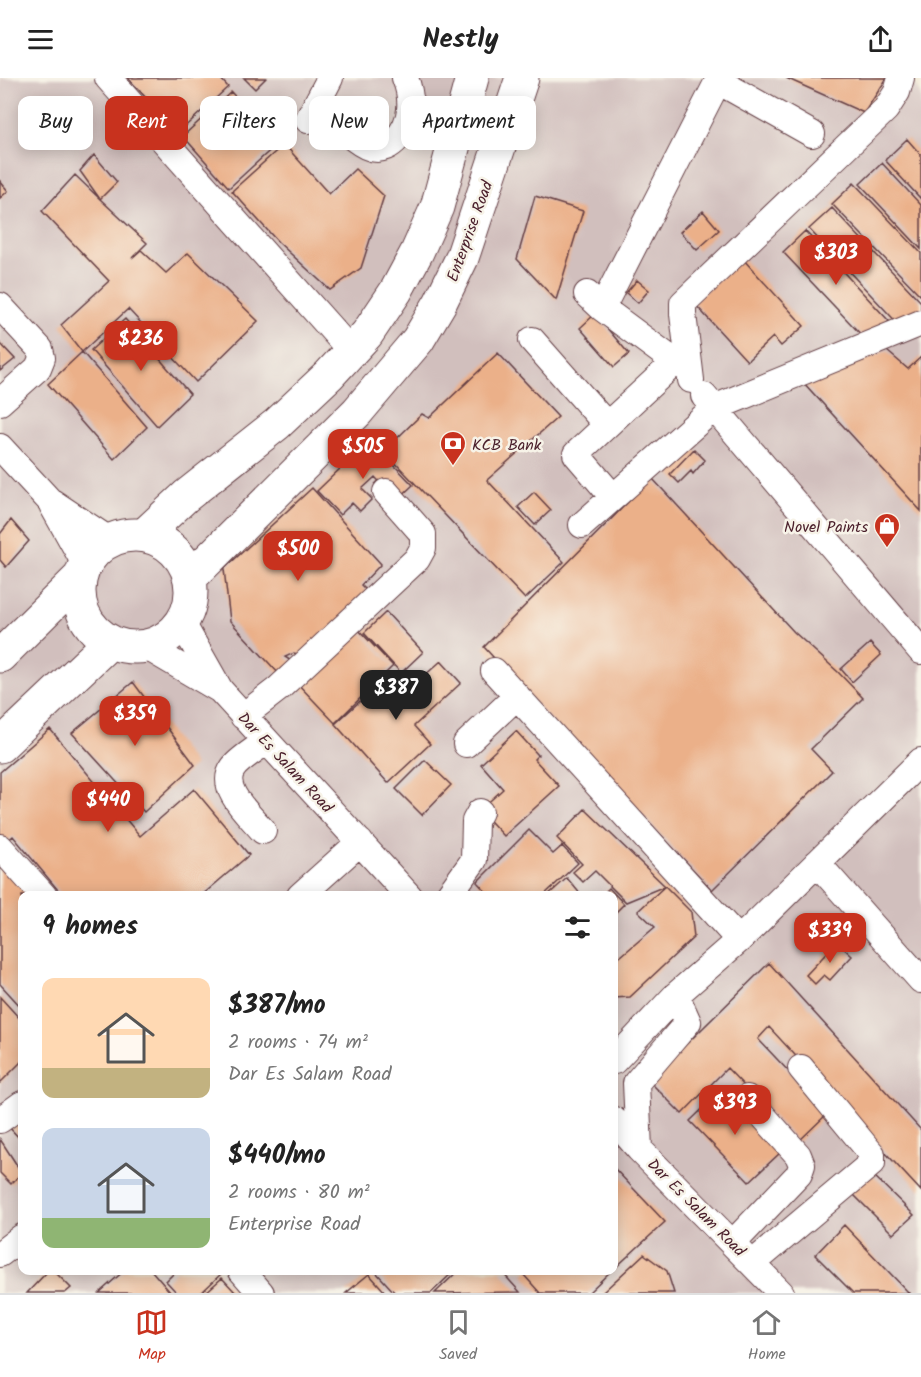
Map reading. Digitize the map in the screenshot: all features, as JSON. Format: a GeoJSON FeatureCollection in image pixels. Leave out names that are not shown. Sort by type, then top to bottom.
{"type":"FeatureCollection","features":[{"type":"Feature","properties":{"kind":"main road","name":"Enterprise Road"},"geometry":{"type":"LineString","coordinates":[[190,578],[357,412],[418,340],[440,303],[462,258],[522,78]]}},
{"type":"Feature","properties":{"kind":"main road"},"geometry":{"type":"LineString","coordinates":[[144,535],[186,496],[277,424],[329,375],[367,334],[396,291],[437,207],[466,83]]}},
{"type":"Feature","properties":{"kind":"main road"},"geometry":{"type":"LineString","coordinates":[[0,656],[82,571],[95,550],[109,540],[126,534],[144,535],[160,540],[174,549],[184,563],[190,578],[191,602],[182,623],[167,639],[147,647],[128,648],[110,642],[90,626],[79,603],[82,571]]}},
{"type":"Feature","properties":{"kind":"main road"},"geometry":{"type":"LineString","coordinates":[[0,746],[110,642]]}},
{"type":"Feature","properties":{"kind":"street"},"geometry":{"type":"LineString","coordinates":[[108,78],[351,351]]}},
{"type":"Feature","properties":{"kind":"street"},"geometry":{"type":"LineString","coordinates":[[321,92],[347,131],[369,148],[379,149],[389,146],[402,134],[410,111],[409,90],[405,78]]}},
{"type":"Feature","properties":{"kind":"street"},"geometry":{"type":"LineString","coordinates":[[682,371],[683,303],[886,109],[897,92],[900,78]]}},
{"type":"Feature","properties":{"kind":"street"},"geometry":{"type":"LineString","coordinates":[[812,134],[715,80],[594,301],[682,371],[921,651]]}},
{"type":"Feature","properties":{"kind":"street"},"geometry":{"type":"LineString","coordinates":[[0,306],[40,349],[42,358],[38,368],[0,402]]}},
{"type":"Feature","properties":{"kind":"street"},"geometry":{"type":"LineString","coordinates":[[582,525],[714,408],[921,323]]}},
{"type":"Feature","properties":{"kind":"street"},"geometry":{"type":"LineString","coordinates":[[532,340],[606,424]]}},
{"type":"Feature","properties":{"kind":"street"},"geometry":{"type":"LineString","coordinates":[[613,497],[576,454],[606,424],[682,371]]}},
{"type":"Feature","properties":{"kind":"street"},"geometry":{"type":"LineString","coordinates":[[0,447],[49,500],[109,540]]}},
{"type":"Feature","properties":{"kind":"street"},"geometry":{"type":"LineString","coordinates":[[243,716],[278,689],[417,559],[423,548],[423,534],[386,492]]}},
{"type":"Feature","properties":{"kind":"street"},"geometry":{"type":"LineString","coordinates":[[49,500],[82,571]]}},
{"type":"Feature","properties":{"kind":"street"},"geometry":{"type":"LineString","coordinates":[[182,623],[220,690]]}},
{"type":"Feature","properties":{"kind":"street","name":"Dar Es Salam Road"},"geometry":{"type":"LineString","coordinates":[[147,647],[220,690],[404,891]]}},
{"type":"Feature","properties":{"kind":"street"},"geometry":{"type":"LineString","coordinates":[[494,671],[739,940]]}},
{"type":"Feature","properties":{"kind":"street"},"geometry":{"type":"LineString","coordinates":[[466,744],[517,696]]}},
{"type":"Feature","properties":{"kind":"street"},"geometry":{"type":"LineString","coordinates":[[263,831],[233,794],[228,781],[233,768],[266,741]]}},
{"type":"Feature","properties":{"kind":"street"},"geometry":{"type":"LineString","coordinates":[[618,1057],[676,995],[739,940],[921,761]]}},
{"type":"Feature","properties":{"kind":"street"},"geometry":{"type":"LineString","coordinates":[[452,891],[474,860],[475,821],[480,812]]}},
{"type":"Feature","properties":{"kind":"street"},"geometry":{"type":"LineString","coordinates":[[306,891],[360,842]]}},
{"type":"Feature","properties":{"kind":"street"},"geometry":{"type":"LineString","coordinates":[[0,847],[40,891]]}},
{"type":"Feature","properties":{"kind":"street"},"geometry":{"type":"LineString","coordinates":[[817,863],[921,980]]}},
{"type":"Feature","properties":{"kind":"street"},"geometry":{"type":"LineString","coordinates":[[639,1149],[636,1083],[688,1022],[676,995]]}},
{"type":"Feature","properties":{"kind":"street"},"geometry":{"type":"LineString","coordinates":[[753,1263],[873,1163],[872,1154],[801,1068]]}},
{"type":"Feature","properties":{"kind":"street"},"geometry":{"type":"LineString","coordinates":[[734,1243],[799,1174],[802,1165],[798,1155],[747,1098]]}},
{"type":"Feature","properties":{"kind":"street"},"geometry":{"type":"LineString","coordinates":[[0,1120],[18,1107]]}},
{"type":"Feature","properties":{"kind":"street","name":"Dar Es Salam Road"},"geometry":{"type":"LineString","coordinates":[[618,1125],[639,1149],[782,1293]]}},
{"type":"Feature","properties":{"kind":"street"},"geometry":{"type":"LineString","coordinates":[[0,1254],[18,1240]]}},
{"type":"Feature","properties":{"kind":"street"},"geometry":{"type":"LineString","coordinates":[[245,1275],[261,1293]]}},
{"type":"Feature","properties":{"kind":"shaded area"},"geometry":{"type":"Polygon","coordinates":[[[0,78],[912,78],[921,96],[921,1293],[0,1293],[0,78]]]}},
{"type":"Feature","properties":{"kind":"building"},"geometry":{"type":"Polygon","coordinates":[[[128,78],[220,78],[228,87],[218,96],[200,96],[200,113],[188,124],[188,96],[144,96],[128,78]]]}},
{"type":"Feature","properties":{"kind":"building"},"geometry":{"type":"Polygon","coordinates":[[[244,78],[266,78],[255,89],[244,78]]]}},
{"type":"Feature","properties":{"kind":"building"},"geometry":{"type":"Polygon","coordinates":[[[786,78],[887,78],[864,113],[786,78]]]}},
{"type":"Feature","properties":{"kind":"building"},"geometry":{"type":"Polygon","coordinates":[[[200,120],[200,150],[270,150],[229,188],[188,142],[188,131],[200,120]]]}},
{"type":"Feature","properties":{"kind":"building"},"geometry":{"type":"Polygon","coordinates":[[[907,139],[921,155],[921,199],[885,160],[907,139]]]}},
{"type":"Feature","properties":{"kind":"building"},"geometry":{"type":"Polygon","coordinates":[[[277,150],[289,150],[329,194],[355,169],[384,196],[361,268],[330,290],[278,242],[232,191],[277,150]]]}},
{"type":"Feature","properties":{"kind":"building"},"geometry":{"type":"Polygon","coordinates":[[[94,155],[117,182],[100,199],[80,171],[94,155]]]}},
{"type":"Feature","properties":{"kind":"building"},"geometry":{"type":"Polygon","coordinates":[[[882,163],[921,205],[921,249],[860,184],[882,163]]]}},
{"type":"Feature","properties":{"kind":"building"},"geometry":{"type":"Polygon","coordinates":[[[75,175],[147,243],[132,258],[141,250],[166,273],[188,253],[258,321],[196,382],[128,309],[82,352],[61,325],[109,281],[42,211],[75,175]]]}},
{"type":"Feature","properties":{"kind":"building"},"geometry":{"type":"Polygon","coordinates":[[[0,181],[8,191],[0,198],[0,181]]]}},
{"type":"Feature","properties":{"kind":"building"},"geometry":{"type":"Polygon","coordinates":[[[854,183],[921,253],[921,296],[832,204],[854,183]]]}},
{"type":"Feature","properties":{"kind":"building"},"geometry":{"type":"Polygon","coordinates":[[[535,196],[583,211],[556,300],[517,259],[535,196]]]}},
{"type":"Feature","properties":{"kind":"building"},"geometry":{"type":"Polygon","coordinates":[[[832,208],[921,302],[921,310],[902,328],[809,229],[832,208]]]}},
{"type":"Feature","properties":{"kind":"building"},"geometry":{"type":"Polygon","coordinates":[[[703,211],[719,230],[697,250],[680,232],[703,211]]]}},
{"type":"Feature","properties":{"kind":"building"},"geometry":{"type":"Polygon","coordinates":[[[805,231],[889,321],[868,342],[783,252],[805,231]]]}},
{"type":"Feature","properties":{"kind":"building"},"geometry":{"type":"Polygon","coordinates":[[[742,258],[804,326],[781,346],[773,337],[747,361],[693,302],[742,258]]]}},
{"type":"Feature","properties":{"kind":"building"},"geometry":{"type":"Polygon","coordinates":[[[637,280],[649,290],[638,303],[626,293],[637,280]]]}},
{"type":"Feature","properties":{"kind":"building"},"geometry":{"type":"Polygon","coordinates":[[[595,314],[629,354],[614,367],[580,328],[595,314]]]}},
{"type":"Feature","properties":{"kind":"building"},"geometry":{"type":"Polygon","coordinates":[[[125,319],[190,394],[157,426],[91,350],[125,319]]]}},
{"type":"Feature","properties":{"kind":"building"},"geometry":{"type":"Polygon","coordinates":[[[0,343],[15,359],[0,371],[0,343]]]}},
{"type":"Feature","properties":{"kind":"building"},"geometry":{"type":"Polygon","coordinates":[[[887,351],[908,369],[921,357],[921,511],[802,381],[887,351]]]}},
{"type":"Feature","properties":{"kind":"building"},"geometry":{"type":"Polygon","coordinates":[[[82,352],[147,427],[114,459],[48,384],[82,352]]]}},
{"type":"Feature","properties":{"kind":"building"},"geometry":{"type":"Polygon","coordinates":[[[498,353],[558,417],[487,480],[564,562],[525,599],[384,451],[422,414],[429,418],[498,353]]]}},
{"type":"Feature","properties":{"kind":"building"},"geometry":{"type":"Polygon","coordinates":[[[370,440],[413,485],[397,500],[375,477],[362,489],[372,499],[360,511],[352,503],[340,515],[317,491],[370,440]]]}},
{"type":"Feature","properties":{"kind":"building"},"geometry":{"type":"Polygon","coordinates":[[[694,449],[705,460],[693,474],[691,471],[679,483],[670,474],[694,449]]]}},
{"type":"Feature","properties":{"kind":"building"},"geometry":{"type":"Polygon","coordinates":[[[652,478],[794,632],[863,698],[811,749],[832,771],[712,890],[625,796],[573,745],[484,647],[652,478]]]}},
{"type":"Feature","properties":{"kind":"building"},"geometry":{"type":"Polygon","coordinates":[[[312,488],[381,564],[361,585],[371,595],[307,657],[294,653],[285,657],[296,664],[281,676],[230,621],[224,569],[312,488]]]}},
{"type":"Feature","properties":{"kind":"building"},"geometry":{"type":"Polygon","coordinates":[[[534,492],[551,510],[535,525],[518,507],[534,492]]]}},
{"type":"Feature","properties":{"kind":"building"},"geometry":{"type":"Polygon","coordinates":[[[11,520],[29,541],[6,567],[0,560],[0,534],[11,520]]]}},
{"type":"Feature","properties":{"kind":"building"},"geometry":{"type":"Polygon","coordinates":[[[386,612],[423,652],[401,673],[364,633],[386,612]]]}},
{"type":"Feature","properties":{"kind":"building"},"geometry":{"type":"Polygon","coordinates":[[[353,624],[393,666],[335,723],[295,681],[353,624]]]}},
{"type":"Feature","properties":{"kind":"building"},"geometry":{"type":"Polygon","coordinates":[[[870,643],[881,655],[852,682],[841,669],[870,643]]]}},
{"type":"Feature","properties":{"kind":"building"},"geometry":{"type":"Polygon","coordinates":[[[441,661],[461,683],[414,726],[430,744],[388,783],[335,724],[381,682],[397,700],[441,661]]]}},
{"type":"Feature","properties":{"kind":"building"},"geometry":{"type":"Polygon","coordinates":[[[133,682],[195,765],[144,812],[72,733],[133,682]]]}},
{"type":"Feature","properties":{"kind":"building"},"geometry":{"type":"Polygon","coordinates":[[[50,729],[140,836],[194,789],[249,855],[207,891],[59,891],[13,836],[2,846],[0,844],[0,772],[50,729]]]}},
{"type":"Feature","properties":{"kind":"building"},"geometry":{"type":"Polygon","coordinates":[[[516,731],[538,755],[534,759],[559,786],[504,836],[480,810],[503,789],[481,764],[516,731]]]}},
{"type":"Feature","properties":{"kind":"building"},"geometry":{"type":"Polygon","coordinates":[[[425,760],[451,785],[422,815],[396,789],[425,760]]]}},
{"type":"Feature","properties":{"kind":"building"},"geometry":{"type":"Polygon","coordinates":[[[585,809],[665,886],[626,902],[618,891],[615,891],[595,871],[583,882],[573,872],[582,864],[557,838],[585,809]]]}},
{"type":"Feature","properties":{"kind":"building"},"geometry":{"type":"Polygon","coordinates":[[[529,830],[553,854],[562,846],[578,863],[548,891],[485,891],[477,882],[529,830]]]}},
{"type":"Feature","properties":{"kind":"building"},"geometry":{"type":"Polygon","coordinates":[[[0,852],[36,891],[18,891],[18,1004],[0,984],[0,852]]]}},
{"type":"Feature","properties":{"kind":"building"},"geometry":{"type":"Polygon","coordinates":[[[567,878],[578,891],[553,891],[567,878]]]}},
{"type":"Feature","properties":{"kind":"building"},"geometry":{"type":"Polygon","coordinates":[[[665,886],[691,912],[694,937],[630,997],[618,998],[618,959],[655,927],[638,911],[665,886]]]}},
{"type":"Feature","properties":{"kind":"building"},"geometry":{"type":"Polygon","coordinates":[[[618,898],[624,904],[618,910],[618,898]]]}},
{"type":"Feature","properties":{"kind":"building"},"geometry":{"type":"Polygon","coordinates":[[[837,942],[852,956],[830,980],[824,975],[815,984],[806,975],[837,942]]]}},
{"type":"Feature","properties":{"kind":"building"},"geometry":{"type":"Polygon","coordinates":[[[769,963],[921,1130],[921,1191],[769,1027],[758,1039],[828,1113],[798,1142],[727,1068],[682,1114],[649,1081],[769,963]]]}},
{"type":"Feature","properties":{"kind":"building"},"geometry":{"type":"Polygon","coordinates":[[[0,997],[18,1017],[18,1065],[0,1083],[0,997]]]}},
{"type":"Feature","properties":{"kind":"building"},"geometry":{"type":"Polygon","coordinates":[[[722,1090],[781,1152],[749,1182],[690,1121],[722,1090]]]}},
{"type":"Feature","properties":{"kind":"building"},"geometry":{"type":"Polygon","coordinates":[[[18,1115],[18,1137],[7,1125],[18,1115]]]}},
{"type":"Feature","properties":{"kind":"building"},"geometry":{"type":"Polygon","coordinates":[[[0,1139],[18,1167],[18,1177],[11,1184],[0,1173],[0,1139]]]}},
{"type":"Feature","properties":{"kind":"building"},"geometry":{"type":"Polygon","coordinates":[[[618,1172],[665,1222],[618,1265],[618,1172]]]}},
{"type":"Feature","properties":{"kind":"building"},"geometry":{"type":"Polygon","coordinates":[[[870,1172],[914,1215],[893,1234],[849,1190],[870,1172]]]}},
{"type":"Feature","properties":{"kind":"building"},"geometry":{"type":"Polygon","coordinates":[[[844,1225],[909,1293],[853,1293],[815,1255],[844,1225]]]}},
{"type":"Feature","properties":{"kind":"building"},"geometry":{"type":"Polygon","coordinates":[[[644,1254],[667,1271],[674,1293],[602,1293],[644,1254]]]}},
{"type":"Feature","properties":{"kind":"building"},"geometry":{"type":"Polygon","coordinates":[[[44,1275],[58,1275],[71,1288],[65,1293],[27,1293],[44,1275]]]}},
{"type":"Feature","properties":{"kind":"building"},"geometry":{"type":"Polygon","coordinates":[[[119,1275],[155,1275],[171,1293],[99,1293],[119,1275]]]}},
{"type":"Feature","properties":{"kind":"building"},"geometry":{"type":"Polygon","coordinates":[[[172,1275],[220,1275],[201,1293],[177,1293],[166,1281],[172,1275]]]}},
{"type":"Feature","properties":{"kind":"building"},"geometry":{"type":"Polygon","coordinates":[[[370,1275],[386,1293],[346,1293],[370,1275]]]}},
{"type":"Feature","properties":{"kind":"building"},"geometry":{"type":"Polygon","coordinates":[[[379,1275],[450,1275],[431,1293],[395,1293],[379,1275]]]}},
{"type":"Feature","properties":{"kind":"building"},"geometry":{"type":"Polygon","coordinates":[[[454,1275],[505,1275],[520,1292],[435,1293],[454,1275]]]}},
{"type":"Feature","properties":{"kind":"building"},"geometry":{"type":"Polygon","coordinates":[[[524,1275],[607,1275],[588,1293],[540,1293],[524,1275]]]}},
{"type":"Feature","properties":{"kind":"building"},"geometry":{"type":"Polygon","coordinates":[[[222,1278],[236,1293],[205,1293],[222,1278]]]}},
{"type":"Feature","properties":{"kind":"place","name":"KCB Bank"},"geometry":{"type":"Point","coordinates":[453,467]}},
{"type":"Feature","properties":{"kind":"place","name":"Novel Paints"},"geometry":{"type":"Point","coordinates":[887,549]}}]}
